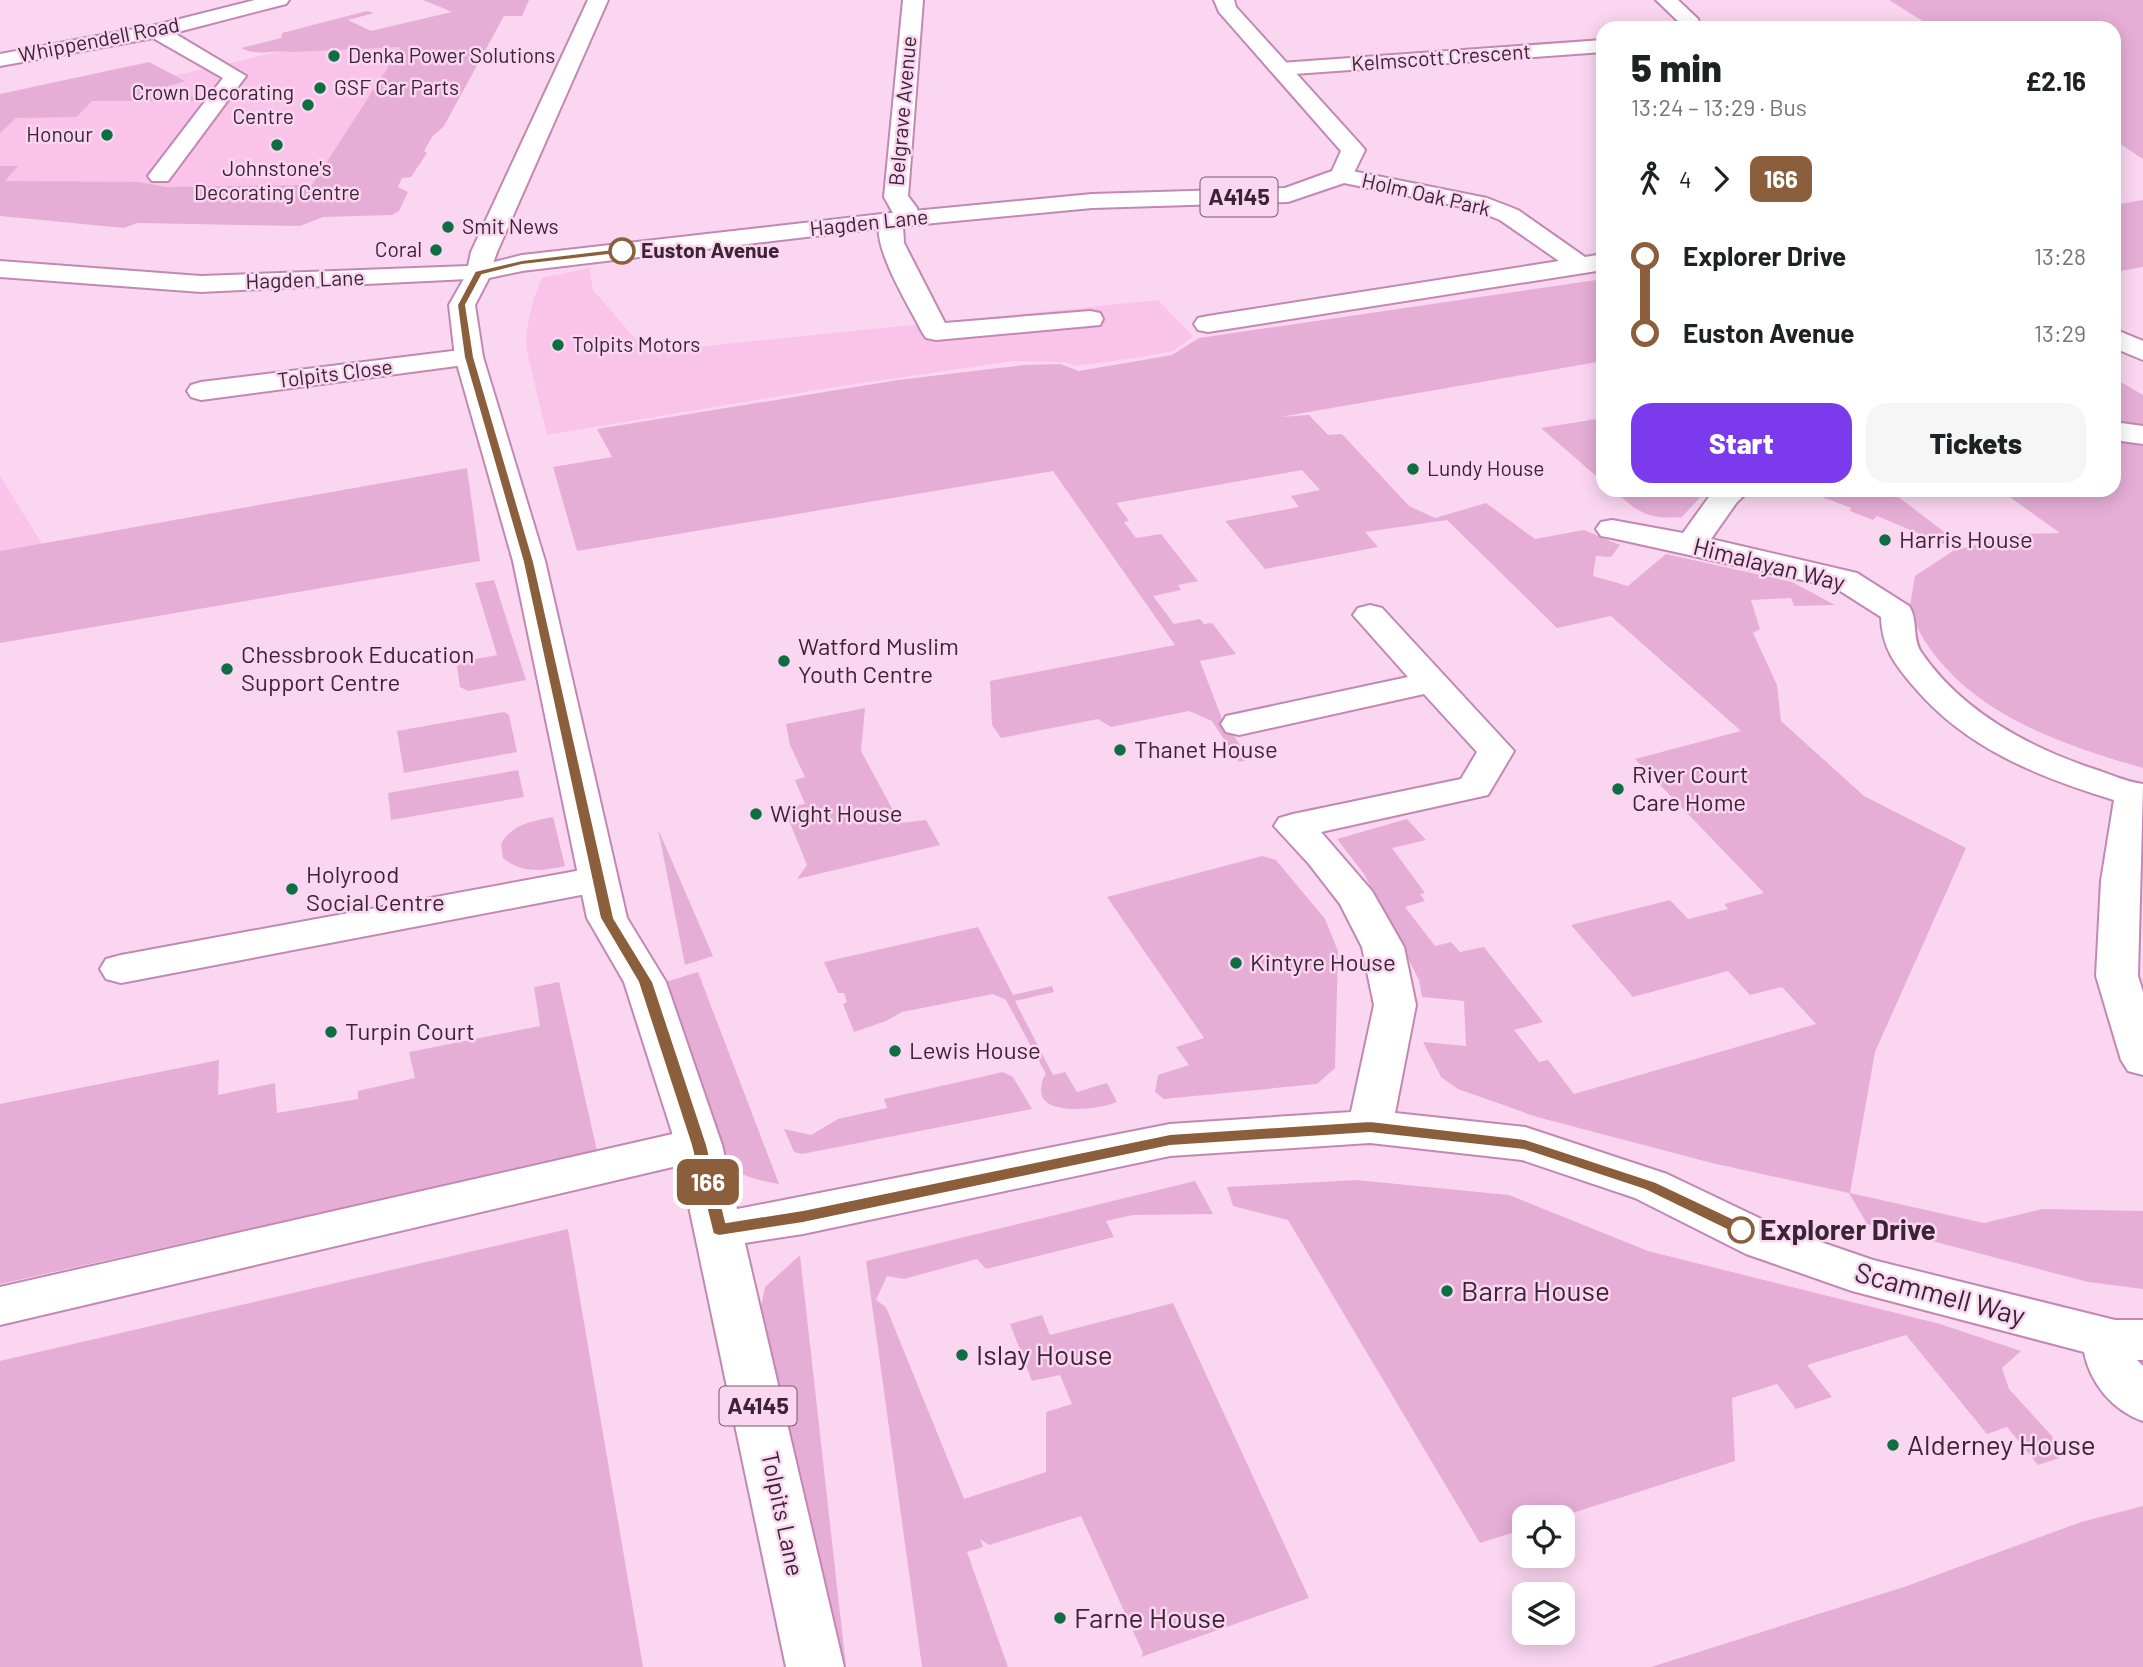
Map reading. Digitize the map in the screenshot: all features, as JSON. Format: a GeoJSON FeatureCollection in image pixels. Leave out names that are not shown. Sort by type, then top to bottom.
{"type":"FeatureCollection","features":[{"type":"Feature","properties":{"kind":"street","name":"Whippendell Road"},"geometry":{"type":"LineString","coordinates":[[0,60],[156,31],[279,0]]}},
{"type":"Feature","properties":{"kind":"street"},"geometry":{"type":"LineString","coordinates":[[479,273],[484,253],[598,0]]}},
{"type":"Feature","properties":{"kind":"street","name":"Belgrave Avenue"},"geometry":{"type":"LineString","coordinates":[[913,0],[898,212],[891,243],[936,332],[1090,319]]}},
{"type":"Feature","properties":{"kind":"street"},"geometry":{"type":"LineString","coordinates":[[1224,0],[1226,8],[1353,150],[1342,176]]}},
{"type":"Feature","properties":{"kind":"street"},"geometry":{"type":"LineString","coordinates":[[1665,0],[1680,10],[1689,21]]}},
{"type":"Feature","properties":{"kind":"street"},"geometry":{"type":"LineString","coordinates":[[156,31],[235,76],[160,176]]}},
{"type":"Feature","properties":{"kind":"street","name":"Kelmscott Crescent"},"geometry":{"type":"LineString","coordinates":[[1280,69],[1596,46]]}},
{"type":"Feature","properties":{"kind":"street","name":"Hagden Lane"},"geometry":{"type":"LineString","coordinates":[[0,269],[201,284],[479,273],[522,263],[898,212],[1092,201],[1288,195],[1342,176]]}},
{"type":"Feature","properties":{"kind":"street","name":"Holm Oak Park"},"geometry":{"type":"LineString","coordinates":[[1342,176],[1433,193],[1488,207],[1509,215],[1573,259],[1590,263]]}},
{"type":"Feature","properties":{"kind":"street"},"geometry":{"type":"LineString","coordinates":[[1208,324],[1590,263]]}},
{"type":"Feature","properties":{"kind":"street","name":"Tolpits Lane"},"geometry":{"type":"LineString","coordinates":[[479,273],[462,305],[469,357],[529,562],[607,918],[645,982],[699,1145],[815,1667]]}},
{"type":"Feature","properties":{"kind":"street"},"geometry":{"type":"LineString","coordinates":[[2121,341],[2143,352]]}},
{"type":"Feature","properties":{"kind":"street","name":"Tolpits Close"},"geometry":{"type":"LineString","coordinates":[[201,391],[469,357]]}},
{"type":"Feature","properties":{"kind":"street"},"geometry":{"type":"LineString","coordinates":[[2121,432],[2143,435]]}},
{"type":"Feature","properties":{"kind":"street"},"geometry":{"type":"LineString","coordinates":[[1691,544],[1725,497]]}},
{"type":"Feature","properties":{"kind":"street","name":"Himalayan Way"},"geometry":{"type":"LineString","coordinates":[[1612,529],[1691,544],[1845,580],[1897,613],[1901,648],[1941,701],[1981,731],[2031,758],[2080,778],[2139,795]]}},
{"type":"Feature","properties":{"kind":"street"},"geometry":{"type":"LineString","coordinates":[[1370,615],[1496,751],[1475,787],[1293,826],[1323,855],[1358,900],[1383,947],[1395,1005],[1370,1127]]}},
{"type":"Feature","properties":{"kind":"street"},"geometry":{"type":"LineString","coordinates":[[1240,724],[1433,682]]}},
{"type":"Feature","properties":{"kind":"street"},"geometry":{"type":"LineString","coordinates":[[2139,795],[2122,881],[2117,976],[2135,1009],[2143,1060]]}},
{"type":"Feature","properties":{"kind":"street"},"geometry":{"type":"LineString","coordinates":[[121,969],[598,880]]}},
{"type":"Feature","properties":{"kind":"street","name":"Scammell Way"},"geometry":{"type":"LineString","coordinates":[[719,1229],[803,1216],[1170,1140],[1370,1127],[1525,1144],[1651,1186],[1763,1241],[1869,1278],[2125,1339]]}},
{"type":"Feature","properties":{"kind":"street"},"geometry":{"type":"LineString","coordinates":[[0,1306],[699,1145]]}},
{"type":"Feature","properties":{"kind":"street"},"geometry":{"type":"LineString","coordinates":[[2125,1339],[2112,1367],[2143,1400]]}},
{"type":"Feature","properties":{"kind":"shaded area"},"geometry":{"type":"Polygon","coordinates":[[[423,0],[529,0],[522,16],[504,16],[444,126],[432,137],[424,151],[427,153],[411,177],[402,178],[398,187],[408,192],[399,211],[392,215],[323,217],[300,226],[137,223],[124,228],[0,216],[0,166],[18,166],[5,181],[139,182],[165,187],[312,185],[401,47],[292,52],[260,52],[241,48],[281,38],[282,33],[367,11],[374,13],[348,20],[371,31],[452,12],[423,0]]]}},
{"type":"Feature","properties":{"kind":"shaded area"},"geometry":{"type":"Polygon","coordinates":[[[1889,0],[2143,0],[2143,159],[2121,145],[2121,21],[1923,21],[1889,0]]]}},
{"type":"Feature","properties":{"kind":"shaded area"},"geometry":{"type":"Polygon","coordinates":[[[454,12],[339,192],[0,188],[0,115],[454,12]]]}},
{"type":"Feature","properties":{"kind":"shaded area"},"geometry":{"type":"Polygon","coordinates":[[[149,62],[185,81],[152,91],[170,97],[206,97],[204,101],[92,101],[76,117],[16,118],[0,133],[0,94],[149,62]]]}},
{"type":"Feature","properties":{"kind":"shaded area"},"geometry":{"type":"Polygon","coordinates":[[[2143,200],[2143,267],[2121,271],[2121,204],[2143,200]]]}},
{"type":"Feature","properties":{"kind":"shaded area"},"geometry":{"type":"Polygon","coordinates":[[[589,268],[593,290],[647,352],[1158,300],[1193,336],[1173,351],[1141,357],[1076,366],[1064,362],[1013,361],[829,388],[547,435],[527,351],[526,333],[533,300],[542,278],[589,268]]]}},
{"type":"Feature","properties":{"kind":"shaded area"},"geometry":{"type":"Polygon","coordinates":[[[1596,280],[1596,362],[1280,417],[1309,415],[1328,435],[1342,434],[1409,506],[1435,518],[1486,503],[1535,539],[1584,530],[1620,545],[1611,557],[1596,556],[1593,576],[1628,586],[1666,554],[1792,582],[1835,605],[1794,606],[1791,598],[1751,600],[1760,629],[1753,633],[1777,685],[1781,721],[1864,796],[1966,848],[1875,1052],[1850,1193],[1984,1223],[2042,1209],[2143,1211],[2143,1289],[2088,1282],[1867,1224],[1849,1193],[1712,1163],[1537,1117],[1458,1089],[1441,1077],[1423,1042],[1466,1046],[1464,1001],[1422,997],[1419,980],[1364,874],[1337,839],[1407,819],[1426,840],[1392,848],[1425,893],[1420,894],[1425,901],[1405,907],[1435,946],[1451,942],[1460,952],[1484,947],[1543,1022],[1514,1030],[1539,1062],[1548,1060],[1574,1094],[1816,1024],[1782,987],[1750,995],[1728,971],[1633,997],[1571,925],[1670,900],[1688,919],[1728,909],[1724,904],[1764,893],[1635,759],[1741,731],[1611,616],[1557,628],[1447,520],[1365,532],[1378,547],[1265,569],[1225,521],[1299,507],[1291,496],[1320,490],[1302,470],[1116,503],[1129,521],[1124,522],[1136,538],[1161,534],[1198,581],[1178,585],[1181,590],[1153,596],[1174,624],[1200,619],[1204,624],[1212,623],[1236,654],[1200,661],[1222,719],[1250,759],[1239,762],[1212,721],[1189,711],[1111,727],[1098,719],[1001,738],[992,725],[990,681],[1175,645],[1053,471],[577,551],[553,467],[612,457],[597,429],[898,380],[1024,365],[1060,364],[1079,371],[1172,355],[1199,338],[1596,280]]]}},
{"type":"Feature","properties":{"kind":"shaded area"},"geometry":{"type":"Polygon","coordinates":[[[2121,382],[2143,395],[2143,425],[2121,423],[2121,382]]]}},
{"type":"Feature","properties":{"kind":"shaded area"},"geometry":{"type":"Polygon","coordinates":[[[1596,419],[1596,476],[1541,428],[1596,419]]]}},
{"type":"Feature","properties":{"kind":"shaded area"},"geometry":{"type":"Polygon","coordinates":[[[2121,441],[2143,446],[2143,768],[2085,750],[2029,727],[2002,713],[1954,677],[1934,654],[1909,612],[1915,576],[1956,549],[1877,516],[1873,520],[1822,497],[1898,497],[1963,546],[1960,549],[2019,534],[2060,533],[2010,497],[2121,497],[2121,441]]]}},
{"type":"Feature","properties":{"kind":"shaded area"},"geometry":{"type":"Polygon","coordinates":[[[467,468],[480,561],[0,643],[0,551],[467,468]]]}},
{"type":"Feature","properties":{"kind":"shaded area"},"geometry":{"type":"Polygon","coordinates":[[[0,476],[42,544],[0,551],[0,476]]]}},
{"type":"Feature","properties":{"kind":"shaded area"},"geometry":{"type":"Polygon","coordinates":[[[1621,497],[1700,497],[1682,517],[1651,516],[1621,497]]]}},
{"type":"Feature","properties":{"kind":"shaded area"},"geometry":{"type":"Polygon","coordinates":[[[494,580],[526,680],[468,691],[460,687],[457,666],[465,661],[497,655],[475,583],[494,580]]]}},
{"type":"Feature","properties":{"kind":"shaded area"},"geometry":{"type":"Polygon","coordinates":[[[865,708],[861,751],[900,823],[926,820],[940,845],[797,879],[807,865],[784,808],[805,804],[795,780],[805,777],[790,745],[786,724],[865,708]]]}},
{"type":"Feature","properties":{"kind":"shaded area"},"geometry":{"type":"Polygon","coordinates":[[[504,712],[509,715],[517,752],[404,773],[397,731],[504,712]]]}},
{"type":"Feature","properties":{"kind":"shaded area"},"geometry":{"type":"Polygon","coordinates":[[[518,770],[524,797],[391,820],[388,793],[518,770]]]}},
{"type":"Feature","properties":{"kind":"shaded area"},"geometry":{"type":"Polygon","coordinates":[[[553,817],[565,866],[525,869],[503,858],[501,844],[511,832],[530,822],[553,817]]]}},
{"type":"Feature","properties":{"kind":"shaded area"},"geometry":{"type":"Polygon","coordinates":[[[658,829],[713,956],[685,965],[658,829]]]}},
{"type":"Feature","properties":{"kind":"shaded area"},"geometry":{"type":"Polygon","coordinates":[[[1262,856],[1276,860],[1325,919],[1338,951],[1335,1068],[1317,1084],[1164,1099],[1155,1092],[1158,1075],[1189,1065],[1176,1047],[1204,1038],[1107,897],[1262,856]]]}},
{"type":"Feature","properties":{"kind":"shaded area"},"geometry":{"type":"Polygon","coordinates":[[[978,927],[1013,995],[1052,986],[1054,992],[1015,1001],[1053,1075],[1065,1072],[1077,1092],[1107,1083],[1117,1102],[1072,1109],[1060,1108],[1043,1098],[1041,1089],[1046,1074],[1006,1000],[993,994],[902,1012],[886,1021],[854,1032],[843,1004],[847,1002],[844,993],[838,993],[824,962],[978,927]]]}},
{"type":"Feature","properties":{"kind":"shaded area"},"geometry":{"type":"Polygon","coordinates":[[[698,972],[779,1184],[744,1175],[717,1151],[659,984],[698,972]]]}},
{"type":"Feature","properties":{"kind":"shaded area"},"geometry":{"type":"Polygon","coordinates":[[[559,982],[597,1151],[0,1284],[0,1104],[219,1060],[218,1095],[275,1083],[277,1113],[358,1099],[358,1091],[415,1078],[409,1052],[540,1026],[534,987],[559,982]]]}},
{"type":"Feature","properties":{"kind":"shaded area"},"geometry":{"type":"Polygon","coordinates":[[[1003,1072],[1013,1077],[1032,1109],[802,1154],[794,1152],[784,1129],[811,1135],[838,1119],[887,1108],[884,1099],[1003,1072]]]}},
{"type":"Feature","properties":{"kind":"shaded area"},"geometry":{"type":"Polygon","coordinates":[[[1356,1180],[1509,1195],[1648,1251],[1940,1324],[2021,1351],[2002,1368],[2009,1389],[2052,1436],[2059,1458],[2038,1465],[2007,1427],[1987,1434],[1906,1335],[1807,1365],[1832,1397],[1796,1409],[1777,1384],[1732,1398],[1735,1461],[1575,1512],[1575,1505],[1512,1505],[1512,1533],[1480,1543],[1288,1220],[1233,1206],[1227,1187],[1356,1180]]]}},
{"type":"Feature","properties":{"kind":"shaded area"},"geometry":{"type":"Polygon","coordinates":[[[1195,1181],[1213,1214],[1133,1215],[1106,1221],[1114,1237],[986,1269],[977,1259],[904,1279],[887,1276],[876,1300],[886,1307],[964,1499],[1046,1472],[1046,1412],[1072,1404],[1060,1375],[1032,1381],[1010,1324],[1042,1315],[1050,1335],[1173,1303],[1309,1598],[1141,1657],[1143,1653],[1081,1516],[989,1545],[980,1539],[983,1547],[967,1552],[1008,1667],[922,1667],[866,1261],[1195,1181]]]}},
{"type":"Feature","properties":{"kind":"shaded area"},"geometry":{"type":"Polygon","coordinates":[[[568,1229],[643,1667],[0,1667],[0,1361],[568,1229]]]}},
{"type":"Feature","properties":{"kind":"shaded area"},"geometry":{"type":"Polygon","coordinates":[[[800,1255],[846,1667],[759,1316],[765,1287],[800,1255]]]}},
{"type":"Feature","properties":{"kind":"shaded area"},"geometry":{"type":"Polygon","coordinates":[[[2143,1506],[2143,1667],[1651,1667],[1904,1587],[2081,1522],[2143,1506]]]}},
{"type":"Feature","properties":{"kind":"bus line","name":"166"},"geometry":{"type":"LineString","coordinates":[[622,251],[522,263],[479,273],[462,305],[469,357],[529,562],[607,918],[645,982],[699,1145],[719,1229],[803,1216],[1170,1140],[1370,1127],[1525,1144],[1651,1186],[1741,1230]]}},
{"type":"Feature","properties":{"kind":"place","name":"Denka Power Solutions"},"geometry":{"type":"Point","coordinates":[334,56]}},
{"type":"Feature","properties":{"kind":"place","name":"GSF Car Parts"},"geometry":{"type":"Point","coordinates":[320,88]}},
{"type":"Feature","properties":{"kind":"place","name":"Crown Decorating Centre"},"geometry":{"type":"Point","coordinates":[308,105]}},
{"type":"Feature","properties":{"kind":"place","name":"Honour"},"geometry":{"type":"Point","coordinates":[107,135]}},
{"type":"Feature","properties":{"kind":"place","name":"Johnstone's Decorating Centre"},"geometry":{"type":"Point","coordinates":[277,145]}},
{"type":"Feature","properties":{"kind":"place","name":"Smit News"},"geometry":{"type":"Point","coordinates":[448,227]}},
{"type":"Feature","properties":{"kind":"place","name":"Coral"},"geometry":{"type":"Point","coordinates":[436,250]}},
{"type":"Feature","properties":{"kind":"place","name":"Euston Avenue"},"geometry":{"type":"Point","coordinates":[622,251]}},
{"type":"Feature","properties":{"kind":"place","name":"Tolpits Motors"},"geometry":{"type":"Point","coordinates":[558,345]}},
{"type":"Feature","properties":{"kind":"place","name":"Lundy House"},"geometry":{"type":"Point","coordinates":[1413,469]}},
{"type":"Feature","properties":{"kind":"place","name":"Harris House"},"geometry":{"type":"Point","coordinates":[1885,540]}},
{"type":"Feature","properties":{"kind":"place","name":"Watford Muslim Youth Centre"},"geometry":{"type":"Point","coordinates":[784,661]}},
{"type":"Feature","properties":{"kind":"place","name":"Chessbrook Education Support Centre"},"geometry":{"type":"Point","coordinates":[227,669]}},
{"type":"Feature","properties":{"kind":"place","name":"Thanet House"},"geometry":{"type":"Point","coordinates":[1120,750]}},
{"type":"Feature","properties":{"kind":"place","name":"River Court Care Home"},"geometry":{"type":"Point","coordinates":[1618,789]}},
{"type":"Feature","properties":{"kind":"place","name":"Wight House"},"geometry":{"type":"Point","coordinates":[756,814]}},
{"type":"Feature","properties":{"kind":"place","name":"Holyrood Social Centre"},"geometry":{"type":"Point","coordinates":[292,889]}},
{"type":"Feature","properties":{"kind":"place","name":"Kintyre House"},"geometry":{"type":"Point","coordinates":[1236,963]}},
{"type":"Feature","properties":{"kind":"place","name":"Turpin Court"},"geometry":{"type":"Point","coordinates":[331,1032]}},
{"type":"Feature","properties":{"kind":"place","name":"Lewis House"},"geometry":{"type":"Point","coordinates":[895,1051]}},
{"type":"Feature","properties":{"kind":"place","name":"Explorer Drive"},"geometry":{"type":"Point","coordinates":[1741,1230]}},
{"type":"Feature","properties":{"kind":"place","name":"Barra House"},"geometry":{"type":"Point","coordinates":[1447,1291]}},
{"type":"Feature","properties":{"kind":"place","name":"Islay House"},"geometry":{"type":"Point","coordinates":[962,1355]}},
{"type":"Feature","properties":{"kind":"place","name":"Alderney House"},"geometry":{"type":"Point","coordinates":[1893,1445]}},
{"type":"Feature","properties":{"kind":"place","name":"Farne House"},"geometry":{"type":"Point","coordinates":[1060,1618]}}]}
